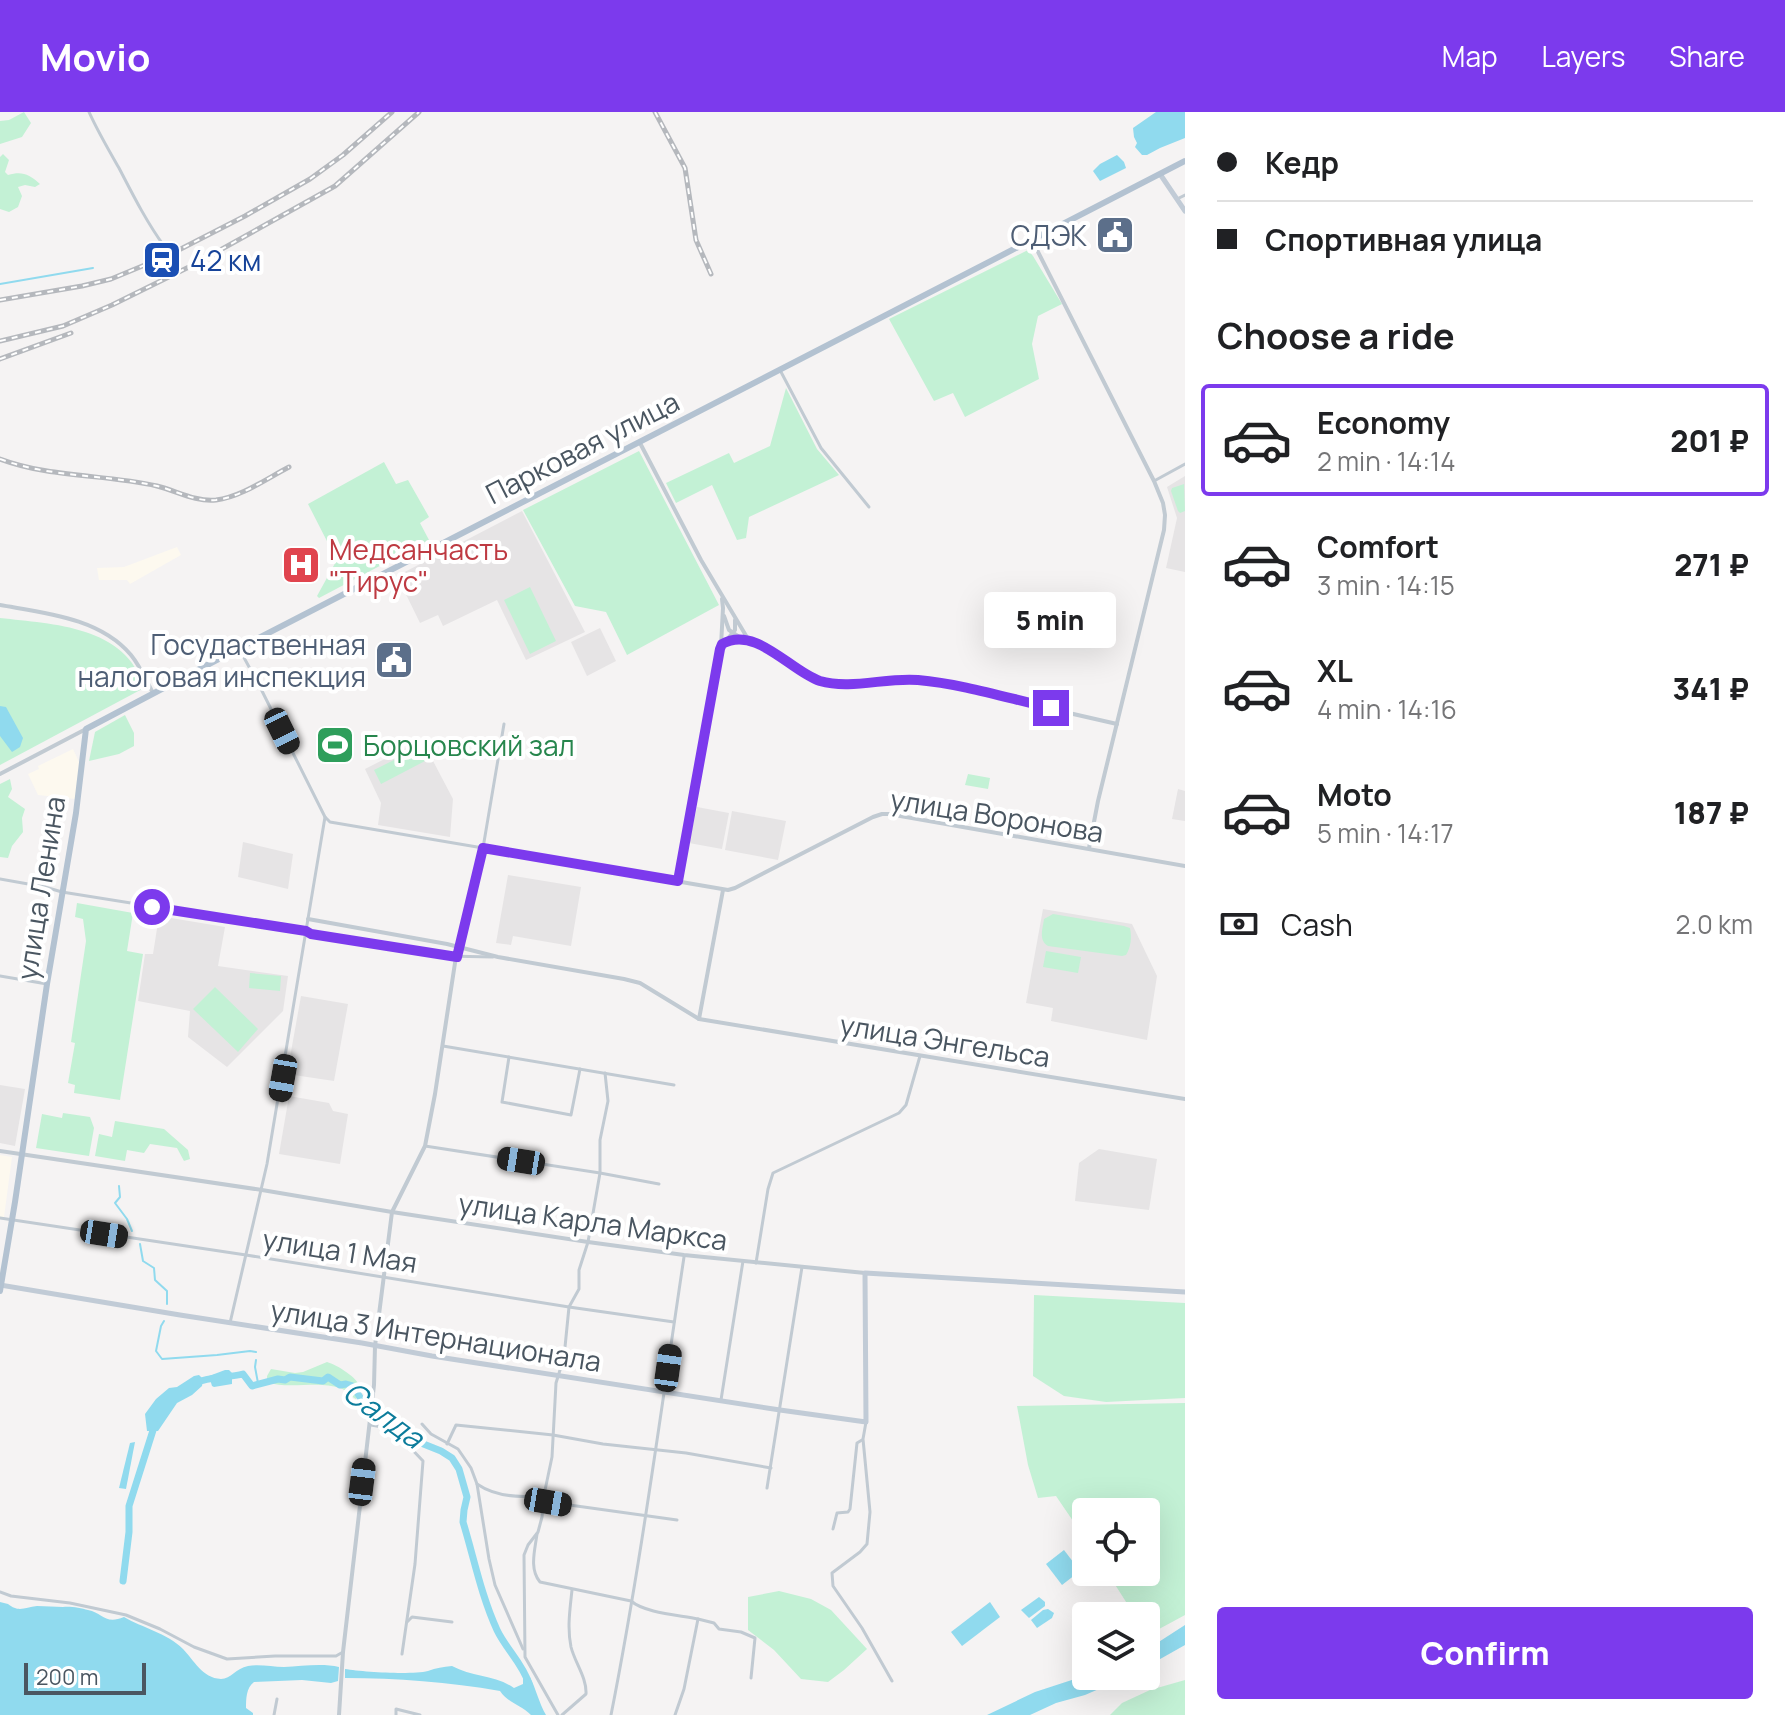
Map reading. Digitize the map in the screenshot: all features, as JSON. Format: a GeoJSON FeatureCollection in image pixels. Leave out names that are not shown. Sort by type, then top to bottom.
{"type":"FeatureCollection","features":[{"type":"Feature","properties":{"kind":"main road","name":"Парковая улица"},"geometry":{"type":"LineString","coordinates":[[86,729],[1185,161]]}},
{"type":"Feature","properties":{"kind":"main road"},"geometry":{"type":"LineString","coordinates":[[1160,174],[1185,211]]}},
{"type":"Feature","properties":{"kind":"main road","name":"улица Ленина"},"geometry":{"type":"LineString","coordinates":[[0,1291],[77,808],[86,729]]}},
{"type":"Feature","properties":{"kind":"main road"},"geometry":{"type":"LineString","coordinates":[[865,1273],[866,1422]]}},
{"type":"Feature","properties":{"kind":"main road","name":"улица Карла Маркса"},"geometry":{"type":"LineString","coordinates":[[865,1273],[1185,1292]]}},
{"type":"Feature","properties":{"kind":"main road","name":"улица 3 Интернационала"},"geometry":{"type":"LineString","coordinates":[[0,1285],[866,1422]]}},
{"type":"Feature","properties":{"kind":"street"},"geometry":{"type":"LineString","coordinates":[[89,112],[134,199],[164,246]]}},
{"type":"Feature","properties":{"kind":"street"},"geometry":{"type":"LineString","coordinates":[[1177,199],[1185,195]]}},
{"type":"Feature","properties":{"kind":"street"},"geometry":{"type":"LineString","coordinates":[[1032,240],[1154,481],[1165,512],[1164,530],[1089,848]]}},
{"type":"Feature","properties":{"kind":"street"},"geometry":{"type":"LineString","coordinates":[[780,370],[821,448],[869,507]]}},
{"type":"Feature","properties":{"kind":"street"},"geometry":{"type":"LineString","coordinates":[[640,442],[745,639]]}},
{"type":"Feature","properties":{"kind":"street"},"geometry":{"type":"LineString","coordinates":[[1154,481],[1185,464]]}},
{"type":"Feature","properties":{"kind":"street"},"geometry":{"type":"LineString","coordinates":[[721,595],[727,627],[733,634],[768,649],[812,678],[843,683],[929,681],[1117,724]]}},
{"type":"Feature","properties":{"kind":"street"},"geometry":{"type":"LineString","coordinates":[[0,605],[56,615],[104,633],[133,657],[153,693]]}},
{"type":"Feature","properties":{"kind":"street"},"geometry":{"type":"LineString","coordinates":[[678,881],[723,644],[720,636],[723,610]]}},
{"type":"Feature","properties":{"kind":"street"},"geometry":{"type":"LineString","coordinates":[[727,627],[738,627]]}},
{"type":"Feature","properties":{"kind":"street"},"geometry":{"type":"LineString","coordinates":[[720,636],[727,627]]}},
{"type":"Feature","properties":{"kind":"street"},"geometry":{"type":"LineString","coordinates":[[723,644],[738,627]]}},
{"type":"Feature","properties":{"kind":"street"},"geometry":{"type":"LineString","coordinates":[[723,644],[745,639]]}},
{"type":"Feature","properties":{"kind":"street"},"geometry":{"type":"LineString","coordinates":[[238,649],[330,822],[723,890],[699,1019]]}},
{"type":"Feature","properties":{"kind":"street"},"geometry":{"type":"LineString","coordinates":[[339,1715],[343,1652],[374,1385],[375,1346],[392,1212],[425,1146],[457,957],[483,848],[504,724]]}},
{"type":"Feature","properties":{"kind":"street","name":"Парковая улица"},"geometry":{"type":"LineString","coordinates":[[0,774],[86,729]]}},
{"type":"Feature","properties":{"kind":"street","name":"улица Воронова"},"geometry":{"type":"LineString","coordinates":[[723,890],[735,888],[882,814],[1185,866]]}},
{"type":"Feature","properties":{"kind":"street"},"geometry":{"type":"LineString","coordinates":[[230,1323],[262,1190],[325,817]]}},
{"type":"Feature","properties":{"kind":"street","name":"улица Энгельса"},"geometry":{"type":"LineString","coordinates":[[0,879],[356,942],[457,957],[498,957]]}},
{"type":"Feature","properties":{"kind":"street","name":"улица Энгельса"},"geometry":{"type":"LineString","coordinates":[[308,919],[640,983],[699,1019],[1185,1099]]}},
{"type":"Feature","properties":{"kind":"street"},"geometry":{"type":"LineString","coordinates":[[0,976],[47,984]]}},
{"type":"Feature","properties":{"kind":"street"},"geometry":{"type":"LineString","coordinates":[[443,1046],[674,1085]]}},
{"type":"Feature","properties":{"kind":"street"},"geometry":{"type":"LineString","coordinates":[[756,1263],[773,1173],[899,1113],[906,1105],[920,1056]]}},
{"type":"Feature","properties":{"kind":"street"},"geometry":{"type":"LineString","coordinates":[[509,1057],[502,1102],[571,1115],[580,1069]]}},
{"type":"Feature","properties":{"kind":"street"},"geometry":{"type":"LineString","coordinates":[[605,1073],[608,1101],[600,1140],[600,1173],[588,1242],[579,1270],[579,1289],[569,1307],[566,1342],[556,1383],[552,1457],[533,1567],[540,1582],[631,1601],[635,1605],[714,1623],[719,1629],[741,1632],[755,1638],[751,1678]]}},
{"type":"Feature","properties":{"kind":"street"},"geometry":{"type":"LineString","coordinates":[[425,1146],[659,1184]]}},
{"type":"Feature","properties":{"kind":"street","name":"улица Карла Маркса"},"geometry":{"type":"LineString","coordinates":[[0,1151],[588,1242],[865,1273]]}},
{"type":"Feature","properties":{"kind":"street","name":"улица 1 Мая"},"geometry":{"type":"LineString","coordinates":[[0,1218],[674,1322]]}},
{"type":"Feature","properties":{"kind":"street"},"geometry":{"type":"LineString","coordinates":[[611,1715],[656,1450],[684,1255]]}},
{"type":"Feature","properties":{"kind":"street"},"geometry":{"type":"LineString","coordinates":[[721,1401],[743,1261]]}},
{"type":"Feature","properties":{"kind":"street"},"geometry":{"type":"LineString","coordinates":[[767,1488],[802,1267]]}},
{"type":"Feature","properties":{"kind":"street"},"geometry":{"type":"LineString","coordinates":[[866,1422],[863,1439],[870,1512],[867,1544],[832,1573],[833,1586],[862,1628],[892,1681]]}},
{"type":"Feature","properties":{"kind":"street"},"geometry":{"type":"LineString","coordinates":[[422,1424],[431,1434],[458,1449],[471,1468],[477,1484],[495,1585],[525,1653]]}},
{"type":"Feature","properties":{"kind":"street"},"geometry":{"type":"LineString","coordinates":[[369,1425],[388,1428],[423,1461],[415,1564],[402,1654]]}},
{"type":"Feature","properties":{"kind":"street"},"geometry":{"type":"LineString","coordinates":[[447,1444],[456,1425],[686,1453],[771,1468]]}},
{"type":"Feature","properties":{"kind":"street"},"geometry":{"type":"LineString","coordinates":[[833,1529],[837,1513],[850,1509],[857,1443],[863,1439]]}},
{"type":"Feature","properties":{"kind":"street"},"geometry":{"type":"LineString","coordinates":[[477,1484],[497,1493],[526,1497],[544,1495]]}},
{"type":"Feature","properties":{"kind":"street"},"geometry":{"type":"LineString","coordinates":[[544,1495],[548,1502],[677,1520]]}},
{"type":"Feature","properties":{"kind":"street"},"geometry":{"type":"LineString","coordinates":[[538,1532],[524,1555],[525,1657],[560,1715],[586,1694],[587,1685],[570,1643],[572,1590]]}},
{"type":"Feature","properties":{"kind":"street"},"geometry":{"type":"LineString","coordinates":[[0,1592],[126,1615],[227,1659],[336,1656],[343,1652]]}},
{"type":"Feature","properties":{"kind":"street"},"geometry":{"type":"LineString","coordinates":[[407,1622],[412,1617],[452,1622]]}},
{"type":"Feature","properties":{"kind":"street"},"geometry":{"type":"LineString","coordinates":[[675,1715],[684,1689],[698,1619]]}},
{"type":"Feature","properties":{"kind":"street"},"geometry":{"type":"LineString","coordinates":[[274,1715],[277,1699]]}},
{"type":"Feature","properties":{"kind":"street"},"geometry":{"type":"LineString","coordinates":[[396,1715],[396,1709],[420,1715]]}},
{"type":"Feature","properties":{"kind":"shaded area"},"geometry":{"type":"Polygon","coordinates":[[[1185,476],[1185,572],[1166,568],[1177,518],[1167,487],[1185,476]]]}},
{"type":"Feature","properties":{"kind":"shaded area"},"geometry":{"type":"Polygon","coordinates":[[[522,511],[585,632],[526,660],[497,600],[443,626],[438,615],[420,623],[397,576],[522,511]]]}},
{"type":"Feature","properties":{"kind":"shaded area"},"geometry":{"type":"Polygon","coordinates":[[[177,547],[181,555],[130,584],[127,580],[99,580],[97,568],[124,567],[177,547]]]}},
{"type":"Feature","properties":{"kind":"shaded area"},"geometry":{"type":"Polygon","coordinates":[[[600,628],[616,661],[587,676],[571,642],[600,628]]]}},
{"type":"Feature","properties":{"kind":"shaded area"},"geometry":{"type":"Polygon","coordinates":[[[422,740],[453,799],[450,837],[378,825],[381,803],[365,769],[422,740]]]}},
{"type":"Feature","properties":{"kind":"shaded area"},"geometry":{"type":"Polygon","coordinates":[[[73,749],[80,764],[75,799],[38,795],[28,774],[73,749]]]}},
{"type":"Feature","properties":{"kind":"shaded area"},"geometry":{"type":"Polygon","coordinates":[[[1178,789],[1185,791],[1185,821],[1172,819],[1178,789]]]}},
{"type":"Feature","properties":{"kind":"shaded area"},"geometry":{"type":"Polygon","coordinates":[[[697,807],[729,813],[722,849],[689,843],[697,807]]]}},
{"type":"Feature","properties":{"kind":"shaded area"},"geometry":{"type":"Polygon","coordinates":[[[732,811],[786,821],[778,860],[725,850],[732,811]]]}},
{"type":"Feature","properties":{"kind":"shaded area"},"geometry":{"type":"Polygon","coordinates":[[[243,842],[293,854],[288,889],[238,877],[243,842]]]}},
{"type":"Feature","properties":{"kind":"shaded area"},"geometry":{"type":"Polygon","coordinates":[[[508,875],[581,887],[571,946],[513,936],[511,945],[496,943],[508,875]]]}},
{"type":"Feature","properties":{"kind":"shaded area"},"geometry":{"type":"Polygon","coordinates":[[[1043,909],[1132,924],[1157,976],[1147,1040],[1051,1021],[1053,1008],[1026,1003],[1043,909]]]}},
{"type":"Feature","properties":{"kind":"shaded area"},"geometry":{"type":"Polygon","coordinates":[[[159,916],[225,927],[218,966],[288,976],[283,1011],[227,1067],[188,1037],[190,1011],[138,1001],[145,954],[153,954],[159,916]]]}},
{"type":"Feature","properties":{"kind":"shaded area"},"geometry":{"type":"Polygon","coordinates":[[[301,996],[348,1004],[334,1081],[287,1074],[301,996]]]}},
{"type":"Feature","properties":{"kind":"shaded area"},"geometry":{"type":"Polygon","coordinates":[[[0,1085],[25,1089],[15,1146],[0,1143],[0,1085]]]}},
{"type":"Feature","properties":{"kind":"shaded area"},"geometry":{"type":"Polygon","coordinates":[[[289,1096],[329,1103],[333,1111],[348,1114],[340,1164],[279,1154],[289,1096]]]}},
{"type":"Feature","properties":{"kind":"shaded area"},"geometry":{"type":"Polygon","coordinates":[[[1099,1149],[1157,1159],[1149,1210],[1075,1201],[1079,1163],[1099,1149]]]}},
{"type":"Feature","properties":{"kind":"shaded area"},"geometry":{"type":"Polygon","coordinates":[[[0,1155],[12,1157],[4,1217],[0,1217],[0,1155]]]}},
{"type":"Feature","properties":{"kind":"green space"},"geometry":{"type":"Polygon","coordinates":[[[24,112],[31,123],[22,137],[0,144],[0,121],[24,112]]]}},
{"type":"Feature","properties":{"kind":"green space"},"geometry":{"type":"Polygon","coordinates":[[[3,154],[9,160],[5,172],[8,175],[25,174],[40,184],[18,187],[22,196],[18,207],[9,212],[0,209],[0,157],[3,154]]]}},
{"type":"Feature","properties":{"kind":"green space"},"geometry":{"type":"Polygon","coordinates":[[[1028,250],[1062,304],[1038,316],[1032,344],[1039,379],[965,417],[953,393],[934,401],[889,319],[1028,250]]]}},
{"type":"Feature","properties":{"kind":"green space"},"geometry":{"type":"Polygon","coordinates":[[[786,388],[817,449],[839,475],[749,517],[746,538],[737,540],[712,485],[676,503],[666,483],[729,453],[734,463],[770,446],[786,388]]]}},
{"type":"Feature","properties":{"kind":"green space"},"geometry":{"type":"Polygon","coordinates":[[[639,451],[719,605],[627,655],[606,612],[575,606],[523,510],[639,451]]]}},
{"type":"Feature","properties":{"kind":"green space"},"geometry":{"type":"Polygon","coordinates":[[[384,462],[396,484],[408,480],[429,517],[420,523],[429,540],[319,598],[317,596],[339,556],[331,549],[308,504],[384,462]]]}},
{"type":"Feature","properties":{"kind":"green space"},"geometry":{"type":"Polygon","coordinates":[[[1184,484],[1185,511],[1180,513],[1171,491],[1184,484]]]}},
{"type":"Feature","properties":{"kind":"green space"},"geometry":{"type":"Polygon","coordinates":[[[530,587],[556,641],[530,654],[504,600],[530,587]]]}},
{"type":"Feature","properties":{"kind":"green space"},"geometry":{"type":"Polygon","coordinates":[[[0,618],[64,626],[105,640],[122,652],[135,667],[144,688],[0,765],[0,618]]]}},
{"type":"Feature","properties":{"kind":"green space"},"geometry":{"type":"Polygon","coordinates":[[[125,715],[134,733],[134,746],[119,754],[89,761],[95,732],[125,715]]]}},
{"type":"Feature","properties":{"kind":"green space"},"geometry":{"type":"Polygon","coordinates":[[[418,748],[425,761],[381,784],[374,770],[418,748]]]}},
{"type":"Feature","properties":{"kind":"green space"},"geometry":{"type":"Polygon","coordinates":[[[968,774],[990,778],[988,789],[965,785],[968,774]]]}},
{"type":"Feature","properties":{"kind":"green space"},"geometry":{"type":"Polygon","coordinates":[[[10,779],[12,789],[8,797],[25,809],[23,832],[12,846],[8,858],[0,857],[0,784],[10,779]]]}},
{"type":"Feature","properties":{"kind":"green space"},"geometry":{"type":"Polygon","coordinates":[[[77,903],[133,913],[127,951],[143,954],[120,1100],[74,1093],[75,1085],[68,1083],[86,941],[83,919],[75,917],[77,903]]]}},
{"type":"Feature","properties":{"kind":"green space"},"geometry":{"type":"Polygon","coordinates":[[[1053,914],[1130,928],[1128,952],[1122,956],[1048,946],[1043,941],[1042,930],[1044,919],[1053,914]]]}},
{"type":"Feature","properties":{"kind":"green space"},"geometry":{"type":"Polygon","coordinates":[[[1046,951],[1081,957],[1078,973],[1043,967],[1046,951]]]}},
{"type":"Feature","properties":{"kind":"green space"},"geometry":{"type":"Polygon","coordinates":[[[250,973],[281,976],[280,991],[249,988],[250,973]]]}},
{"type":"Feature","properties":{"kind":"green space"},"geometry":{"type":"Polygon","coordinates":[[[215,987],[258,1029],[238,1052],[193,1009],[215,987]]]}},
{"type":"Feature","properties":{"kind":"green space"},"geometry":{"type":"Polygon","coordinates":[[[63,1113],[90,1117],[94,1128],[89,1156],[36,1148],[42,1114],[62,1118],[63,1113]]]}},
{"type":"Feature","properties":{"kind":"green space"},"geometry":{"type":"Polygon","coordinates":[[[115,1121],[164,1129],[188,1150],[190,1159],[184,1161],[177,1148],[150,1144],[144,1153],[127,1150],[125,1161],[95,1156],[99,1134],[112,1137],[115,1121]]]}},
{"type":"Feature","properties":{"kind":"green space"},"geometry":{"type":"Polygon","coordinates":[[[1034,1295],[1185,1303],[1185,1398],[1106,1402],[1064,1396],[1033,1376],[1034,1295]]]}},
{"type":"Feature","properties":{"kind":"green space"},"geometry":{"type":"Polygon","coordinates":[[[327,1362],[355,1379],[361,1390],[356,1399],[342,1389],[331,1386],[267,1382],[271,1369],[303,1372],[327,1362]]]}},
{"type":"Feature","properties":{"kind":"green space"},"geometry":{"type":"Polygon","coordinates":[[[1185,1403],[1185,1615],[1160,1629],[1160,1602],[1126,1602],[1116,1586],[1160,1586],[1160,1498],[1072,1498],[1072,1519],[1056,1496],[1038,1498],[1028,1465],[1017,1406],[1185,1403]]]}},
{"type":"Feature","properties":{"kind":"green space"},"geometry":{"type":"Polygon","coordinates":[[[779,1591],[811,1599],[831,1610],[867,1649],[828,1682],[801,1679],[774,1650],[748,1630],[748,1597],[779,1591]]]}},
{"type":"Feature","properties":{"kind":"green space"},"geometry":{"type":"Polygon","coordinates":[[[1185,1680],[1185,1715],[1110,1715],[1122,1703],[1150,1690],[1160,1690],[1160,1687],[1185,1680]]]}},
{"type":"Feature","properties":{"kind":"water"},"geometry":{"type":"Polygon","coordinates":[[[1156,112],[1185,112],[1185,138],[1142,155],[1135,147],[1137,143],[1133,128],[1156,112]]]}},
{"type":"Feature","properties":{"kind":"water"},"geometry":{"type":"Polygon","coordinates":[[[1117,155],[1126,168],[1100,181],[1093,171],[1117,155]]]}},
{"type":"Feature","properties":{"kind":"water"},"geometry":{"type":"Polygon","coordinates":[[[0,706],[6,707],[23,738],[20,747],[12,752],[0,736],[0,706]]]}},
{"type":"Feature","properties":{"kind":"water"},"geometry":{"type":"Polygon","coordinates":[[[225,1370],[232,1373],[232,1384],[212,1386],[209,1376],[225,1370]]]}},
{"type":"Feature","properties":{"kind":"water"},"geometry":{"type":"Polygon","coordinates":[[[199,1375],[203,1379],[202,1386],[177,1403],[158,1431],[147,1431],[145,1414],[156,1399],[169,1388],[199,1375]]]}},
{"type":"Feature","properties":{"kind":"water"},"geometry":{"type":"Polygon","coordinates":[[[135,1442],[126,1489],[119,1488],[130,1443],[135,1442]]]}},
{"type":"Feature","properties":{"kind":"water"},"geometry":{"type":"Polygon","coordinates":[[[1064,1550],[1072,1560],[1072,1577],[1062,1585],[1046,1564],[1064,1550]]]}},
{"type":"Feature","properties":{"kind":"water"},"geometry":{"type":"Polygon","coordinates":[[[1039,1597],[1045,1606],[1029,1618],[1021,1610],[1039,1597]]]}},
{"type":"Feature","properties":{"kind":"water"},"geometry":{"type":"Polygon","coordinates":[[[0,1602],[19,1609],[72,1607],[93,1611],[108,1619],[124,1617],[170,1639],[214,1678],[225,1679],[248,1666],[319,1665],[339,1667],[338,1681],[254,1682],[248,1690],[246,1705],[253,1715],[0,1715],[0,1602]]]}},
{"type":"Feature","properties":{"kind":"water"},"geometry":{"type":"Polygon","coordinates":[[[990,1602],[1000,1617],[962,1646],[951,1632],[990,1602]]]}},
{"type":"Feature","properties":{"kind":"water"},"geometry":{"type":"Polygon","coordinates":[[[1048,1609],[1054,1613],[1052,1618],[1037,1628],[1031,1620],[1048,1609]]]}},
{"type":"Feature","properties":{"kind":"water"},"geometry":{"type":"Polygon","coordinates":[[[1185,1625],[1185,1645],[1160,1659],[1160,1641],[1185,1625]]]}},
{"type":"Feature","properties":{"kind":"water"},"geometry":{"type":"Polygon","coordinates":[[[452,1666],[514,1688],[523,1684],[523,1678],[530,1677],[546,1715],[531,1715],[500,1691],[423,1681],[345,1678],[345,1669],[410,1673],[452,1666]]]}},
{"type":"Feature","properties":{"kind":"water"},"geometry":{"type":"Polygon","coordinates":[[[1072,1680],[1072,1690],[1097,1690],[1030,1715],[987,1715],[1035,1692],[1072,1680]]]}},
{"type":"Feature","properties":{"kind":"waterway"},"geometry":{"type":"LineString","coordinates":[[0,284],[93,268]]}},
{"type":"Feature","properties":{"kind":"waterway"},"geometry":{"type":"LineString","coordinates":[[119,1186],[120,1197],[115,1203],[132,1231]]}},
{"type":"Feature","properties":{"kind":"waterway"},"geometry":{"type":"LineString","coordinates":[[140,1244],[143,1261],[154,1268],[155,1280],[167,1291],[167,1304]]}},
{"type":"Feature","properties":{"kind":"waterway"},"geometry":{"type":"LineString","coordinates":[[164,1321],[156,1351],[162,1359],[256,1352]]}},
{"type":"Feature","properties":{"kind":"waterway"},"geometry":{"type":"LineString","coordinates":[[256,1360],[258,1383]]}},
{"type":"Feature","properties":{"kind":"waterway","name":"Салда"},"geometry":{"type":"LineString","coordinates":[[196,1383],[243,1374],[252,1386],[290,1377],[323,1381],[328,1377],[340,1385],[353,1386],[363,1402],[389,1412],[416,1441],[452,1458],[459,1469],[467,1497],[463,1522],[486,1603],[497,1630],[529,1684]]}},
{"type":"Feature","properties":{"kind":"waterway","name":"Салда"},"geometry":{"type":"LineString","coordinates":[[123,1581],[129,1506],[155,1424]]}},
{"type":"Feature","properties":{"kind":"railway"},"geometry":{"type":"LineString","coordinates":[[0,300],[111,279],[169,255],[310,179],[392,112]]}},
{"type":"Feature","properties":{"kind":"railway"},"geometry":{"type":"LineString","coordinates":[[0,341],[63,326],[195,264],[335,186],[419,112]]}},
{"type":"Feature","properties":{"kind":"railway"},"geometry":{"type":"LineString","coordinates":[[655,112],[685,168],[696,240],[711,274]]}},
{"type":"Feature","properties":{"kind":"railway"},"geometry":{"type":"LineString","coordinates":[[0,359],[71,333]]}},
{"type":"Feature","properties":{"kind":"railway"},"geometry":{"type":"LineString","coordinates":[[0,459],[39,470],[157,486],[208,500],[235,495],[289,467]]}},
{"type":"Feature","properties":{"kind":"place","name":"СДЭК"},"geometry":{"type":"Point","coordinates":[1115,235]}},
{"type":"Feature","properties":{"kind":"place","name":"42 км"},"geometry":{"type":"Point","coordinates":[162,260]}},
{"type":"Feature","properties":{"kind":"place","name":"Медсанчасть \"Тирус\""},"geometry":{"type":"Point","coordinates":[301,565]}},
{"type":"Feature","properties":{"kind":"place","name":"Госудаственная налоговая инспекция"},"geometry":{"type":"Point","coordinates":[394,660]}},
{"type":"Feature","properties":{"kind":"place","name":"Борцовский зал"},"geometry":{"type":"Point","coordinates":[335,745]}},
{"type":"Feature","properties":{"kind":"route"},"geometry":{"type":"LineString","coordinates":[[152,907],[457,957],[483,848],[678,881],[720,649],[730,640],[748,639],[812,678],[826,682],[914,679],[1051,708]]}}]}
